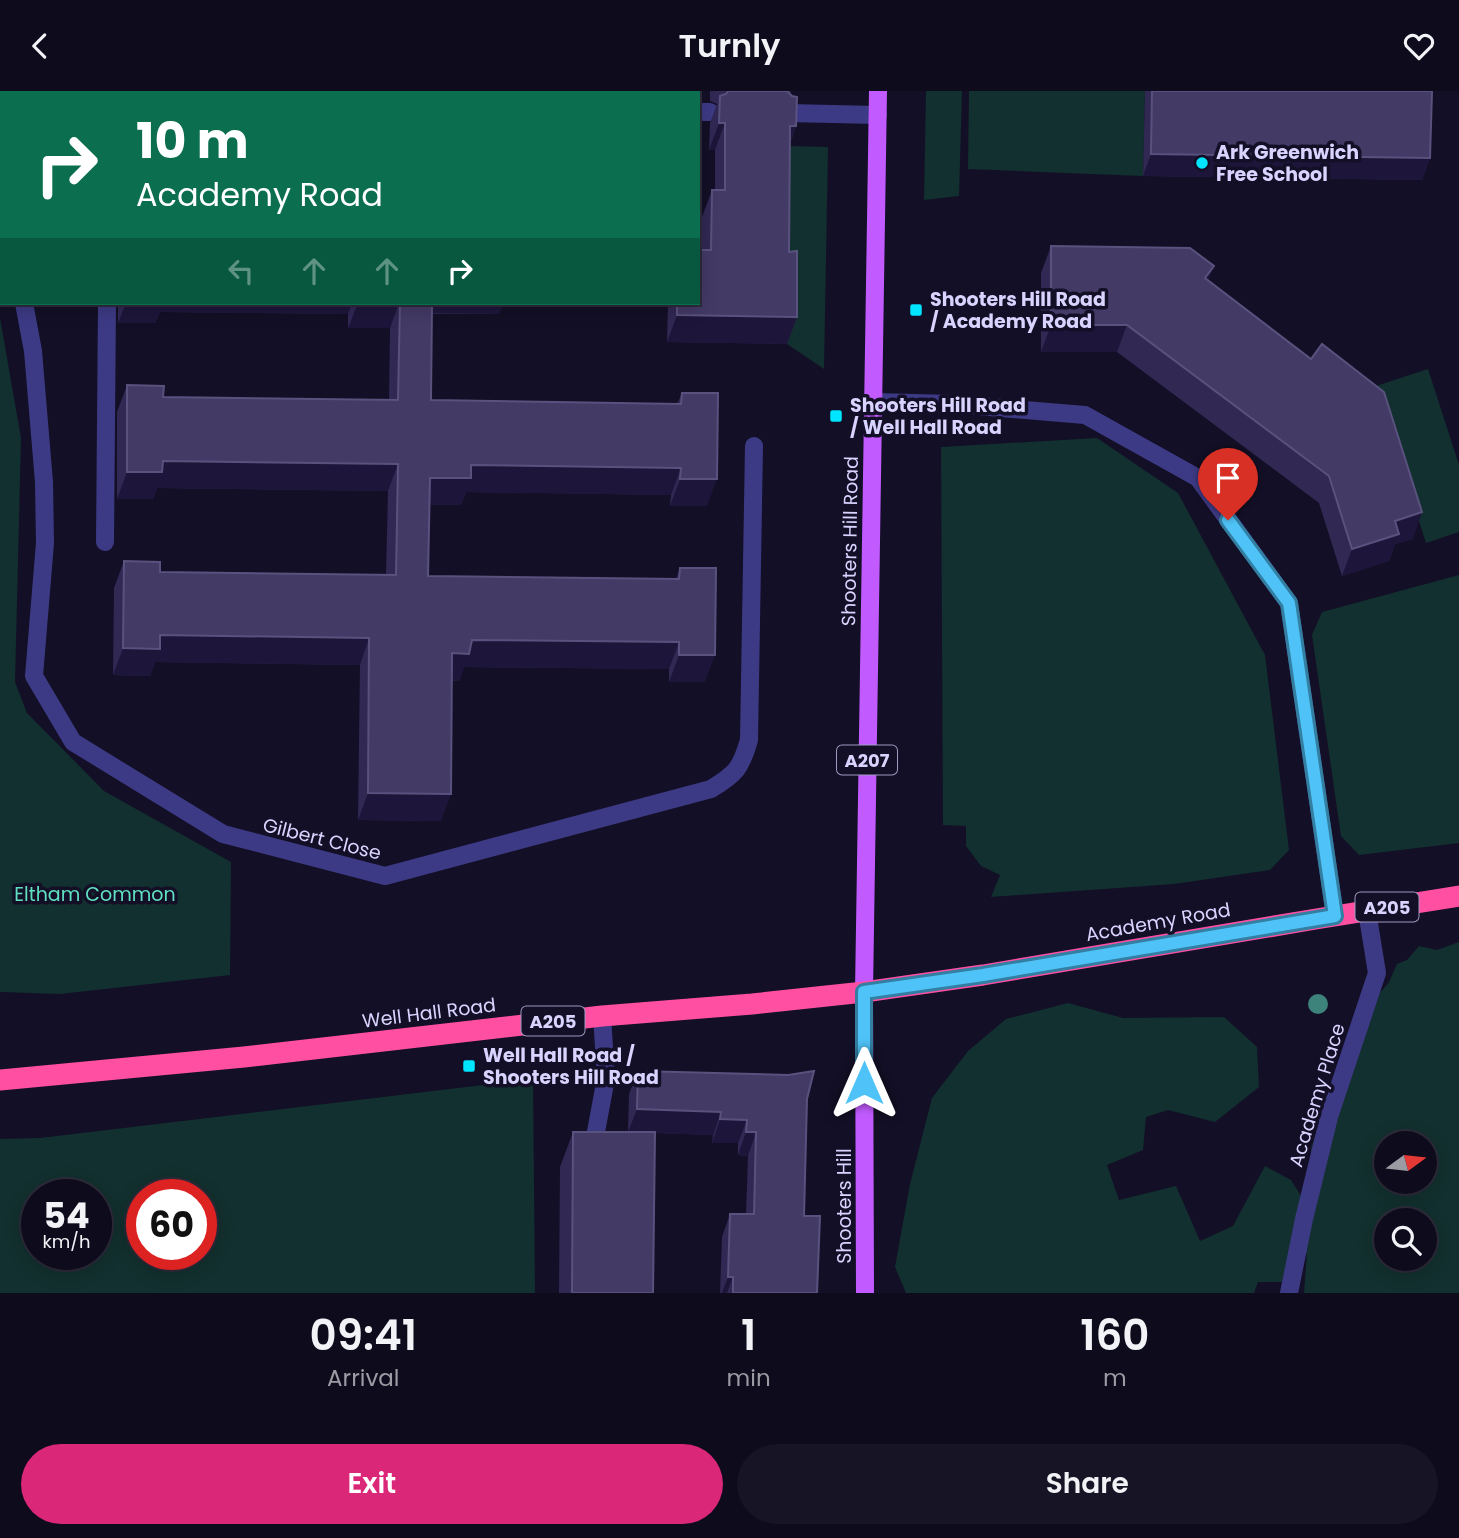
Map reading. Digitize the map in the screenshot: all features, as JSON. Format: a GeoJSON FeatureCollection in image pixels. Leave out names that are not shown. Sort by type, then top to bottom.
{"type":"FeatureCollection","features":[{"type":"Feature","properties":{"kind":"highway","name":"Academy Road"},"geometry":{"type":"LineString","coordinates":[[864,992],[1459,897]]}},
{"type":"Feature","properties":{"kind":"highway","name":"Well Hall Road"},"geometry":{"type":"LineString","coordinates":[[0,1080],[244,1057],[602,1016],[752,1005],[864,992]]}},
{"type":"Feature","properties":{"kind":"main road","name":"Shooters Hill Road"},"geometry":{"type":"LineString","coordinates":[[864,992],[878,91]]}},
{"type":"Feature","properties":{"kind":"main road","name":"Shooters Hill"},"geometry":{"type":"LineString","coordinates":[[864,992],[865,1293]]}},
{"type":"Feature","properties":{"kind":"street"},"geometry":{"type":"LineString","coordinates":[[787,113],[878,115]]}},
{"type":"Feature","properties":{"kind":"street","name":"Gilbert Close"},"geometry":{"type":"LineString","coordinates":[[24,305],[33,351],[44,482],[45,543],[34,676],[73,741],[223,834],[385,876],[711,789],[730,778],[743,760],[749,740],[754,446]]}},
{"type":"Feature","properties":{"kind":"street"},"geometry":{"type":"LineString","coordinates":[[105,542],[107,305]]}},
{"type":"Feature","properties":{"kind":"street"},"geometry":{"type":"LineString","coordinates":[[873,402],[954,404],[1085,415],[1198,478],[1289,603],[1335,916]]}},
{"type":"Feature","properties":{"kind":"street","name":"Academy Place"},"geometry":{"type":"LineString","coordinates":[[1289,1293],[1329,1117],[1377,973],[1367,911]]}},
{"type":"Feature","properties":{"kind":"street"},"geometry":{"type":"LineString","coordinates":[[595,1137],[607,1078],[602,1016]]}},
{"type":"Feature","properties":{"kind":"green space"},"geometry":{"type":"Polygon","coordinates":[[[926,91],[962,91],[959,196],[924,200],[926,91]]]}},
{"type":"Feature","properties":{"kind":"green space"},"geometry":{"type":"Polygon","coordinates":[[[969,91],[1145,91],[1143,176],[968,169],[969,91]]]}},
{"type":"Feature","properties":{"kind":"green space"},"geometry":{"type":"Polygon","coordinates":[[[787,146],[828,147],[824,369],[787,344],[787,146]]]}},
{"type":"Feature","properties":{"kind":"green space","name":"Eltham Common"},"geometry":{"type":"Polygon","coordinates":[[[0,318],[21,438],[15,682],[27,713],[104,791],[231,862],[230,975],[60,994],[0,992],[0,318]]]}},
{"type":"Feature","properties":{"kind":"green space"},"geometry":{"type":"Polygon","coordinates":[[[1428,369],[1459,465],[1459,532],[1426,543],[1376,386],[1428,369]]]}},
{"type":"Feature","properties":{"kind":"green space"},"geometry":{"type":"Polygon","coordinates":[[[1097,438],[1178,493],[1265,655],[1289,850],[1270,870],[1174,884],[991,897],[1000,875],[981,866],[966,846],[966,826],[943,825],[941,447],[1097,438]]]}},
{"type":"Feature","properties":{"kind":"green space"},"geometry":{"type":"Polygon","coordinates":[[[1459,575],[1459,843],[1359,855],[1341,836],[1312,635],[1322,612],[1459,575]]]}},
{"type":"Feature","properties":{"kind":"green space"},"geometry":{"type":"Polygon","coordinates":[[[1459,942],[1459,1293],[1304,1293],[1307,1253],[1295,1282],[1258,1282],[1254,1293],[906,1293],[895,1267],[910,1184],[932,1098],[968,1051],[1006,1019],[1068,1003],[1123,1018],[1224,1017],[1257,1047],[1259,1087],[1215,1122],[1168,1110],[1146,1117],[1143,1150],[1107,1165],[1119,1200],[1176,1186],[1200,1241],[1233,1226],[1265,1166],[1291,1180],[1311,1212],[1311,1148],[1350,1028],[1389,982],[1397,964],[1407,960],[1419,946],[1437,950],[1459,942]]]}},
{"type":"Feature","properties":{"kind":"green space"},"geometry":{"type":"Polygon","coordinates":[[[533,1079],[535,1293],[0,1293],[0,1139],[40,1138],[533,1079]]]}},
{"type":"Feature","properties":{"kind":"building"},"geometry":{"type":"Polygon","coordinates":[[[728,91],[787,91],[797,97],[796,126],[790,126],[789,252],[797,251],[797,317],[677,315],[677,305],[700,305],[700,250],[711,250],[712,190],[725,190],[725,123],[719,123],[720,96],[728,91]]]}},
{"type":"Feature","properties":{"kind":"building"},"geometry":{"type":"Polygon","coordinates":[[[1152,91],[1432,91],[1430,158],[1151,154],[1152,91]]]}},
{"type":"Feature","properties":{"kind":"building"},"geometry":{"type":"Polygon","coordinates":[[[1051,246],[1190,248],[1214,266],[1205,278],[1311,359],[1322,344],[1384,392],[1422,512],[1395,521],[1399,534],[1352,549],[1329,476],[1127,325],[1051,325],[1051,246]]]}},
{"type":"Feature","properties":{"kind":"building"},"geometry":{"type":"Polygon","coordinates":[[[400,305],[432,305],[431,400],[681,404],[682,393],[718,393],[717,479],[680,479],[681,468],[471,465],[471,478],[430,478],[428,576],[679,579],[680,568],[716,568],[715,655],[679,655],[679,642],[472,640],[469,654],[452,653],[451,794],[368,793],[369,638],[160,635],[160,649],[123,648],[124,561],[160,562],[160,572],[396,575],[398,464],[163,461],[162,472],[127,472],[127,385],[164,386],[163,397],[398,400],[400,305]]]}},
{"type":"Feature","properties":{"kind":"building"},"geometry":{"type":"Polygon","coordinates":[[[638,1071],[788,1075],[814,1071],[807,1099],[804,1216],[820,1216],[817,1293],[733,1293],[733,1277],[728,1277],[730,1214],[754,1214],[756,1132],[746,1132],[747,1120],[720,1119],[721,1112],[637,1109],[638,1071]]]}},
{"type":"Feature","properties":{"kind":"building"},"geometry":{"type":"Polygon","coordinates":[[[573,1132],[655,1132],[653,1293],[572,1293],[573,1132]]]}},
{"type":"Feature","properties":{"kind":"place","name":"Ark Greenwich Free School"},"geometry":{"type":"Point","coordinates":[1202,163]}},
{"type":"Feature","properties":{"kind":"place","name":"Shooters Hill Road / Academy Road"},"geometry":{"type":"Point","coordinates":[916,310]}},
{"type":"Feature","properties":{"kind":"place","name":"Shooters Hill Road / Well Hall Road"},"geometry":{"type":"Point","coordinates":[836,416]}},
{"type":"Feature","properties":{"kind":"place","name":"Well Hall Road / Shooters Hill Road"},"geometry":{"type":"Point","coordinates":[469,1066]}},
{"type":"Feature","properties":{"kind":"route"},"geometry":{"type":"LineString","coordinates":[[864,1083],[864,992],[983,975],[1335,916],[1289,603],[1228,520]]}}]}
